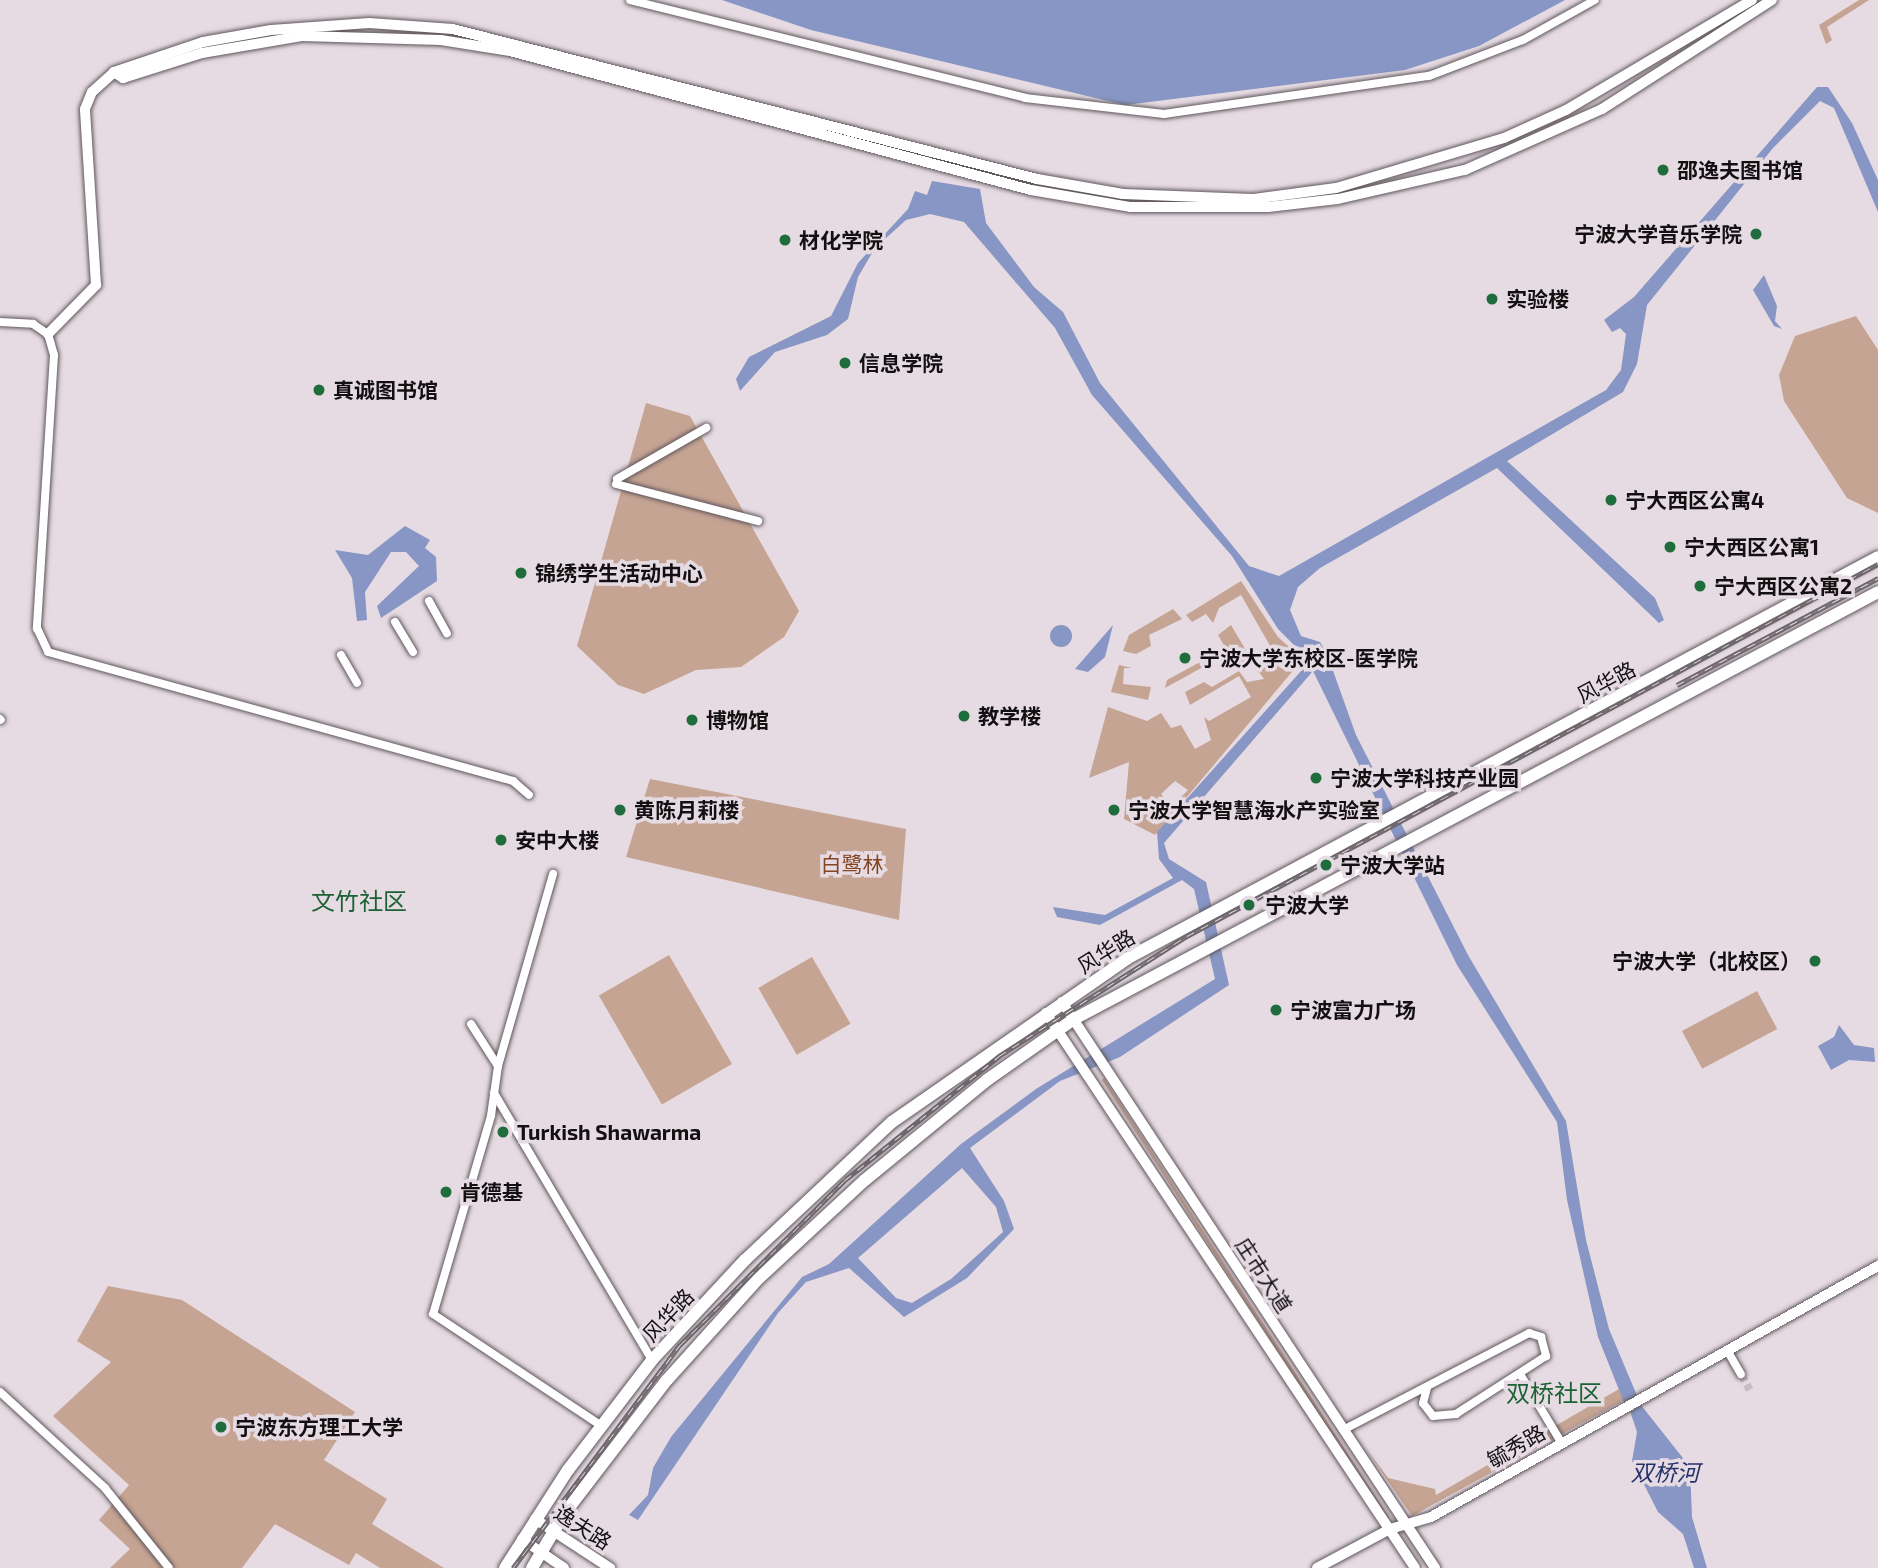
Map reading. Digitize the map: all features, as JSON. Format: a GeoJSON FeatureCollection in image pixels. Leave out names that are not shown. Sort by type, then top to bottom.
{"type":"FeatureCollection","features":[{"type":"Feature","properties":{"kind":"main road","name":"风华路"},"geometry":{"type":"LineString","coordinates":[[505,1568],[534,1518],[600,1425],[652,1360],[745,1260],[892,1122],[1128,958],[1878,557]]}},
{"type":"Feature","properties":{"kind":"main road","name":"风华路"},"geometry":{"type":"LineString","coordinates":[[532,1568],[554,1531],[667,1380],[760,1278],[865,1180],[1058,1029],[1078,1024],[1878,592]]}},
{"type":"Feature","properties":{"kind":"main road","name":"庄市大道"},"geometry":{"type":"LineString","coordinates":[[1062,1002],[1435,1568]]}},
{"type":"Feature","properties":{"kind":"main road","name":"庄市大道"},"geometry":{"type":"LineString","coordinates":[[1046,1013],[1092,1078],[1415,1568]]}},
{"type":"Feature","properties":{"kind":"main road","name":"逸夫路"},"geometry":{"type":"LineString","coordinates":[[534,1518],[610,1568]]}},
{"type":"Feature","properties":{"kind":"main road","name":"逸夫路"},"geometry":{"type":"LineString","coordinates":[[522,1539],[564,1568]]}},
{"type":"Feature","properties":{"kind":"street"},"geometry":{"type":"LineString","coordinates":[[630,0],[1025,98],[1164,114],[1429,76],[1523,40],[1595,0]]}},
{"type":"Feature","properties":{"kind":"street"},"geometry":{"type":"LineString","coordinates":[[48,334],[96,285],[85,109],[92,92],[114,72],[204,42],[271,30],[369,23],[453,29],[1037,179],[1123,194],[1252,199],[1348,185],[1504,138],[1566,110],[1752,0]]}},
{"type":"Feature","properties":{"kind":"street"},"geometry":{"type":"LineString","coordinates":[[114,72],[122,78],[202,53],[302,36],[441,40],[510,51],[1031,190],[1130,207],[1268,207],[1338,199],[1465,170],[1602,109],[1772,0]]}},
{"type":"Feature","properties":{"kind":"street"},"geometry":{"type":"LineString","coordinates":[[0,322],[33,324],[48,334]]}},
{"type":"Feature","properties":{"kind":"street"},"geometry":{"type":"LineString","coordinates":[[48,334],[51,420],[37,628],[48,652],[513,781],[529,795]]}},
{"type":"Feature","properties":{"kind":"street"},"geometry":{"type":"LineString","coordinates":[[706,428],[616,481],[758,521]]}},
{"type":"Feature","properties":{"kind":"street"},"geometry":{"type":"LineString","coordinates":[[429,601],[447,633]]}},
{"type":"Feature","properties":{"kind":"street"},"geometry":{"type":"LineString","coordinates":[[395,622],[412,652]]}},
{"type":"Feature","properties":{"kind":"street"},"geometry":{"type":"LineString","coordinates":[[341,655],[357,683]]}},
{"type":"Feature","properties":{"kind":"street"},"geometry":{"type":"LineString","coordinates":[[553,874],[498,1066],[494,1093],[433,1314],[600,1425]]}},
{"type":"Feature","properties":{"kind":"street"},"geometry":{"type":"LineString","coordinates":[[471,1024],[498,1066]]}},
{"type":"Feature","properties":{"kind":"street"},"geometry":{"type":"LineString","coordinates":[[494,1093],[652,1360]]}},
{"type":"Feature","properties":{"kind":"street","name":"毓秀路"},"geometry":{"type":"LineString","coordinates":[[1317,1568],[1390,1529],[1408,1527],[1878,1266]]}},
{"type":"Feature","properties":{"kind":"street"},"geometry":{"type":"LineString","coordinates":[[1343,1430],[1529,1334],[1541,1337],[1546,1356],[1456,1414],[1433,1416],[1423,1403],[1427,1388]]}},
{"type":"Feature","properties":{"kind":"street"},"geometry":{"type":"LineString","coordinates":[[1727,1350],[1741,1374]]}},
{"type":"Feature","properties":{"kind":"street"},"geometry":{"type":"LineString","coordinates":[[1520,1374],[1561,1442]]}},
{"type":"Feature","properties":{"kind":"street"},"geometry":{"type":"LineString","coordinates":[[0,1392],[105,1488],[169,1568]]}},
{"type":"Feature","properties":{"kind":"green space"},"geometry":{"type":"Polygon","coordinates":[[[1859,0],[1869,0],[1827,27],[1832,40],[1826,44],[1819,25],[1859,0]]]}},
{"type":"Feature","properties":{"kind":"green space"},"geometry":{"type":"Polygon","coordinates":[[[1856,316],[1878,350],[1878,513],[1847,498],[1784,401],[1779,375],[1795,336],[1856,316]]]}},
{"type":"Feature","properties":{"kind":"green space"},"geometry":{"type":"Polygon","coordinates":[[[646,403],[690,416],[799,611],[784,637],[741,667],[696,670],[644,694],[618,685],[577,646],[646,403]]]}},
{"type":"Feature","properties":{"kind":"green space"},"geometry":{"type":"Polygon","coordinates":[[[1241,581],[1278,637],[1308,664],[1302,660],[1155,835],[1124,819],[1129,762],[1089,778],[1108,707],[1147,721],[1161,713],[1171,728],[1181,725],[1195,749],[1211,740],[1204,717],[1209,721],[1251,697],[1239,676],[1190,705],[1185,692],[1204,682],[1212,687],[1239,671],[1247,682],[1264,679],[1256,668],[1273,651],[1241,595],[1219,608],[1213,623],[1206,614],[1192,622],[1186,615],[1241,581]],[[1175,781],[1161,794],[1172,806],[1188,790],[1175,781]]]}},
{"type":"Feature","properties":{"kind":"green space"},"geometry":{"type":"Polygon","coordinates":[[[1173,609],[1182,619],[1149,635],[1151,646],[1136,654],[1123,651],[1129,635],[1173,609]]]}},
{"type":"Feature","properties":{"kind":"green space"},"geometry":{"type":"Polygon","coordinates":[[[1231,625],[1251,659],[1261,661],[1235,664],[1218,635],[1231,625]]]}},
{"type":"Feature","properties":{"kind":"green space"},"geometry":{"type":"Polygon","coordinates":[[[1213,655],[1206,665],[1211,672],[1203,667],[1165,688],[1167,680],[1213,655]]]}},
{"type":"Feature","properties":{"kind":"green space"},"geometry":{"type":"Polygon","coordinates":[[[1119,665],[1132,668],[1124,668],[1123,684],[1151,687],[1148,700],[1111,692],[1119,665]]]}},
{"type":"Feature","properties":{"kind":"green space","name":"白鹭林"},"geometry":{"type":"Polygon","coordinates":[[[650,779],[906,829],[899,920],[626,857],[650,779]]]}},
{"type":"Feature","properties":{"kind":"green space"},"geometry":{"type":"Polygon","coordinates":[[[669,955],[732,1064],[662,1105],[599,996],[669,955]]]}},
{"type":"Feature","properties":{"kind":"green space"},"geometry":{"type":"Polygon","coordinates":[[[812,957],[850,1024],[797,1055],[758,988],[812,957]]]}},
{"type":"Feature","properties":{"kind":"green space"},"geometry":{"type":"Polygon","coordinates":[[[1757,991],[1777,1029],[1702,1069],[1682,1031],[1757,991]]]}},
{"type":"Feature","properties":{"kind":"green space"},"geometry":{"type":"Polygon","coordinates":[[[1104,1078],[1389,1517],[1387,1519],[1101,1080],[1104,1078]]]}},
{"type":"Feature","properties":{"kind":"green space"},"geometry":{"type":"Polygon","coordinates":[[[108,1286],[182,1300],[355,1412],[324,1460],[387,1499],[372,1524],[444,1568],[380,1568],[356,1553],[349,1565],[275,1524],[242,1568],[110,1568],[130,1549],[99,1520],[129,1485],[53,1416],[111,1362],[77,1341],[108,1286]]]}},
{"type":"Feature","properties":{"kind":"green space"},"geometry":{"type":"Polygon","coordinates":[[[1619,1389],[1624,1400],[1412,1516],[1364,1446],[1388,1478],[1435,1489],[1436,1495],[1619,1389]]]}},
{"type":"Feature","properties":{"kind":"water"},"geometry":{"type":"Polygon","coordinates":[[[722,0],[1565,0],[1479,46],[1405,70],[1125,105],[811,30],[722,0]]]}},
{"type":"Feature","properties":{"kind":"water"},"geometry":{"type":"Polygon","coordinates":[[[1817,87],[1828,87],[1852,123],[1878,180],[1878,212],[1834,108],[1820,101],[1773,148],[1647,305],[1637,364],[1623,392],[1507,461],[1655,598],[1664,620],[1659,623],[1497,468],[1320,568],[1298,587],[1290,610],[1301,636],[1320,642],[1327,654],[1356,735],[1468,955],[1566,1121],[1586,1240],[1609,1329],[1638,1398],[1625,1405],[1598,1337],[1567,1200],[1557,1122],[1457,965],[1313,671],[1164,843],[1169,859],[1206,882],[1229,985],[1120,1057],[1060,1081],[970,1148],[1004,1201],[1014,1229],[967,1278],[904,1317],[849,1268],[806,1282],[778,1313],[638,1520],[629,1515],[648,1495],[653,1468],[671,1437],[802,1277],[829,1264],[961,1144],[1036,1089],[1215,979],[1194,889],[1182,880],[1100,925],[1057,917],[1053,907],[1105,915],[1173,878],[1159,859],[1157,832],[1310,661],[1278,629],[1232,556],[1092,395],[1055,328],[964,222],[930,214],[906,220],[875,248],[858,277],[848,319],[827,335],[775,352],[740,391],[736,379],[749,357],[831,316],[858,263],[908,209],[915,191],[927,195],[932,181],[980,189],[986,223],[1034,287],[1063,312],[1100,383],[1249,566],[1279,576],[1606,390],[1621,370],[1626,334],[1620,328],[1612,332],[1604,320],[1634,297],[1817,87]],[[962,1168],[858,1258],[896,1298],[912,1303],[951,1279],[1003,1232],[996,1207],[962,1168]]]}},
{"type":"Feature","properties":{"kind":"water"},"geometry":{"type":"Polygon","coordinates":[[[1764,275],[1777,306],[1775,321],[1782,329],[1774,326],[1753,290],[1764,275]]]}},
{"type":"Feature","properties":{"kind":"water"},"geometry":{"type":"Polygon","coordinates":[[[405,526],[430,540],[425,548],[436,557],[437,581],[381,618],[377,606],[419,566],[406,552],[391,552],[365,592],[367,620],[357,621],[352,578],[335,550],[368,555],[405,526]]]}},
{"type":"Feature","properties":{"kind":"water"},"geometry":{"type":"Polygon","coordinates":[[[1057,625],[1065,625],[1072,632],[1072,640],[1065,647],[1057,647],[1050,640],[1050,632],[1057,625]]]}},
{"type":"Feature","properties":{"kind":"water"},"geometry":{"type":"Polygon","coordinates":[[[1113,625],[1105,657],[1088,672],[1075,669],[1113,625]]]}},
{"type":"Feature","properties":{"kind":"water"},"geometry":{"type":"Polygon","coordinates":[[[1839,1025],[1854,1045],[1874,1048],[1875,1062],[1849,1060],[1831,1070],[1818,1046],[1834,1037],[1839,1025]]]}},
{"type":"Feature","properties":{"kind":"water","name":"双桥河"},"geometry":{"type":"Polygon","coordinates":[[[1641,1405],[1690,1467],[1692,1517],[1707,1568],[1694,1568],[1683,1534],[1658,1512],[1632,1461],[1637,1432],[1630,1411],[1641,1405]]]}},
{"type":"Feature","properties":{"kind":"tunnel"},"geometry":{"type":"LineString","coordinates":[[1741,1374],[1750,1390]]}},
{"type":"Feature","properties":{"kind":"railway"},"geometry":{"type":"LineString","coordinates":[[513,1568],[680,1345],[845,1180],[999,1056],[1187,936],[1878,564]]}},
{"type":"Feature","properties":{"kind":"railway"},"geometry":{"type":"LineString","coordinates":[[1677,685],[1878,578]]}},
{"type":"Feature","properties":{"kind":"place","name":"邵逸夫图书馆"},"geometry":{"type":"Point","coordinates":[1663,170]}},
{"type":"Feature","properties":{"kind":"place","name":"宁波大学音乐学院"},"geometry":{"type":"Point","coordinates":[1756,234]}},
{"type":"Feature","properties":{"kind":"place","name":"材化学院"},"geometry":{"type":"Point","coordinates":[785,240]}},
{"type":"Feature","properties":{"kind":"place","name":"实验楼"},"geometry":{"type":"Point","coordinates":[1492,299]}},
{"type":"Feature","properties":{"kind":"place","name":"信息学院"},"geometry":{"type":"Point","coordinates":[845,363]}},
{"type":"Feature","properties":{"kind":"place","name":"真诚图书馆"},"geometry":{"type":"Point","coordinates":[319,390]}},
{"type":"Feature","properties":{"kind":"place","name":"宁大西区公寓4"},"geometry":{"type":"Point","coordinates":[1611,500]}},
{"type":"Feature","properties":{"kind":"place","name":"宁大西区公寓1"},"geometry":{"type":"Point","coordinates":[1670,547]}},
{"type":"Feature","properties":{"kind":"place","name":"锦绣学生活动中心"},"geometry":{"type":"Point","coordinates":[521,573]}},
{"type":"Feature","properties":{"kind":"place","name":"宁大西区公寓2"},"geometry":{"type":"Point","coordinates":[1700,586]}},
{"type":"Feature","properties":{"kind":"place","name":"宁波大学东校区-医学院"},"geometry":{"type":"Point","coordinates":[1185,658]}},
{"type":"Feature","properties":{"kind":"place","name":"教学楼"},"geometry":{"type":"Point","coordinates":[964,716]}},
{"type":"Feature","properties":{"kind":"place","name":"博物馆"},"geometry":{"type":"Point","coordinates":[692,720]}},
{"type":"Feature","properties":{"kind":"place","name":"宁波大学科技产业园"},"geometry":{"type":"Point","coordinates":[1316,778]}},
{"type":"Feature","properties":{"kind":"place","name":"黄陈月莉楼"},"geometry":{"type":"Point","coordinates":[620,810]}},
{"type":"Feature","properties":{"kind":"place","name":"宁波大学智慧海水产实验室"},"geometry":{"type":"Point","coordinates":[1114,810]}},
{"type":"Feature","properties":{"kind":"place","name":"安中大楼"},"geometry":{"type":"Point","coordinates":[501,840]}},
{"type":"Feature","properties":{"kind":"place","name":"宁波大学站"},"geometry":{"type":"Point","coordinates":[1326,865]}},
{"type":"Feature","properties":{"kind":"place","name":"宁波大学"},"geometry":{"type":"Point","coordinates":[1249,905]}},
{"type":"Feature","properties":{"kind":"place","name":"宁波大学（北校区）"},"geometry":{"type":"Point","coordinates":[1815,961]}},
{"type":"Feature","properties":{"kind":"place","name":"宁波富力广场"},"geometry":{"type":"Point","coordinates":[1276,1010]}},
{"type":"Feature","properties":{"kind":"place","name":"Turkish Shawarma"},"geometry":{"type":"Point","coordinates":[503,1132]}},
{"type":"Feature","properties":{"kind":"place","name":"肯德基"},"geometry":{"type":"Point","coordinates":[446,1192]}},
{"type":"Feature","properties":{"kind":"place","name":"宁波东方理工大学"},"geometry":{"type":"Point","coordinates":[221,1427]}},
{"type":"Feature","properties":{"kind":"district","name":"文竹社区"},"geometry":{"type":"Point","coordinates":[359,901]}},
{"type":"Feature","properties":{"kind":"district","name":"双桥社区"},"geometry":{"type":"Point","coordinates":[1554,1393]}}]}
